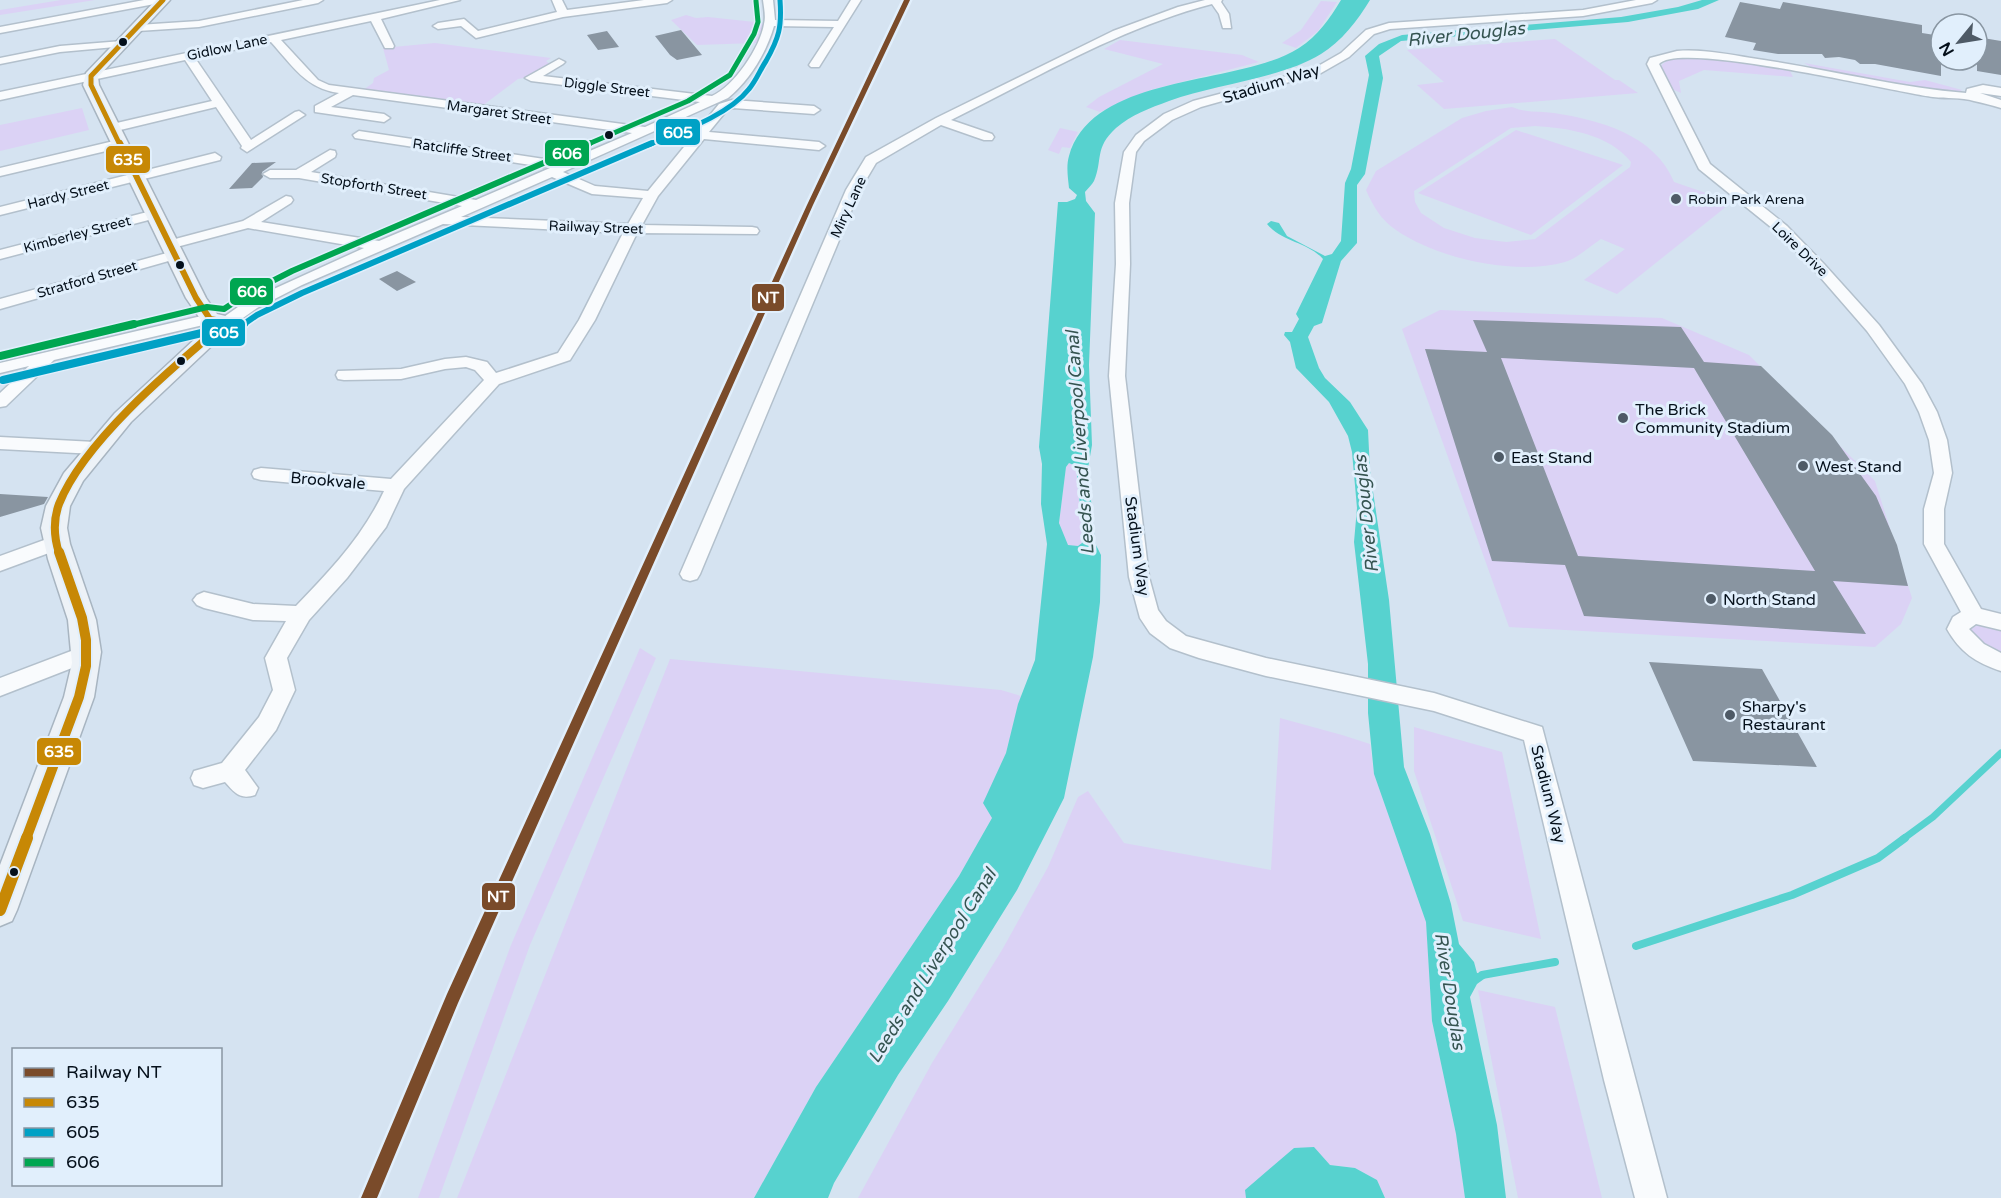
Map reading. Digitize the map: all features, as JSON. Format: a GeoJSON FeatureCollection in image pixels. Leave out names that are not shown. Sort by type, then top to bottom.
{"type":"FeatureCollection","features":[{"type":"Feature","properties":{"kind":"main road"},"geometry":{"type":"LineString","coordinates":[[0,910],[79,697],[87,653],[84,631],[55,530],[55,510],[69,483],[95,448],[218,321],[171,250],[92,88],[92,76],[162,0]]}},
{"type":"Feature","properties":{"kind":"street"},"geometry":{"type":"LineString","coordinates":[[0,30],[162,0]]}},
{"type":"Feature","properties":{"kind":"street"},"geometry":{"type":"LineString","coordinates":[[138,28],[199,24],[280,4],[318,0]]}},
{"type":"Feature","properties":{"kind":"street","name":"Gidlow Lane"},"geometry":{"type":"LineString","coordinates":[[0,96],[455,0]]}},
{"type":"Feature","properties":{"kind":"street"},"geometry":{"type":"LineString","coordinates":[[558,0],[563,14]]}},
{"type":"Feature","properties":{"kind":"street"},"geometry":{"type":"LineString","coordinates":[[438,26],[464,22],[476,35],[563,14],[667,0]]}},
{"type":"Feature","properties":{"kind":"street"},"geometry":{"type":"LineString","coordinates":[[721,102],[745,74],[765,39],[770,22],[768,0]]}},
{"type":"Feature","properties":{"kind":"street"},"geometry":{"type":"LineString","coordinates":[[815,65],[856,0]]}},
{"type":"Feature","properties":{"kind":"street","name":"Stadium Way"},"geometry":{"type":"LineString","coordinates":[[1651,1198],[1619,1080],[1534,734],[1434,702],[1223,657],[1178,642],[1158,627],[1148,612],[1139,577],[1117,376],[1123,264],[1122,203],[1127,160],[1140,138],[1168,117],[1197,104],[1317,70],[1338,60],[1365,36],[1381,28],[1406,23],[1583,13],[1652,0]]}},
{"type":"Feature","properties":{"kind":"street"},"geometry":{"type":"LineString","coordinates":[[1216,1],[1224,14],[1227,26]]}},
{"type":"Feature","properties":{"kind":"street","name":"Miry Lane"},"geometry":{"type":"LineString","coordinates":[[690,574],[853,190],[871,160],[940,121],[1118,33],[1182,9],[1216,1]]}},
{"type":"Feature","properties":{"kind":"street"},"geometry":{"type":"LineString","coordinates":[[372,2],[389,46]]}},
{"type":"Feature","properties":{"kind":"street"},"geometry":{"type":"LineString","coordinates":[[770,22],[840,24]]}},
{"type":"Feature","properties":{"kind":"street","name":"Margaret Street"},"geometry":{"type":"LineString","coordinates":[[273,38],[318,86],[647,131]]}},
{"type":"Feature","properties":{"kind":"street"},"geometry":{"type":"LineString","coordinates":[[0,61],[60,49],[122,44]]}},
{"type":"Feature","properties":{"kind":"street","name":"Loire Drive"},"geometry":{"type":"LineString","coordinates":[[1974,616],[1934,544],[1934,509],[1943,473],[1938,440],[1928,412],[1913,384],[1873,328],[1814,261],[1782,230],[1704,166],[1653,64],[1654,60],[1662,56],[1685,53],[1701,54],[1806,69],[1934,94],[1975,97]]}},
{"type":"Feature","properties":{"kind":"street"},"geometry":{"type":"LineString","coordinates":[[188,56],[248,148],[299,115]]}},
{"type":"Feature","properties":{"kind":"street","name":"Diggle Street"},"geometry":{"type":"LineString","coordinates":[[559,62],[531,78],[721,102]]}},
{"type":"Feature","properties":{"kind":"street"},"geometry":{"type":"LineString","coordinates":[[802,64],[831,67]]}},
{"type":"Feature","properties":{"kind":"street"},"geometry":{"type":"LineString","coordinates":[[2001,93],[1977,89],[1971,92],[1975,97],[2001,104]]}},
{"type":"Feature","properties":{"kind":"street"},"geometry":{"type":"LineString","coordinates":[[346,142],[384,118],[319,109],[350,92]]}},
{"type":"Feature","properties":{"kind":"street"},"geometry":{"type":"LineString","coordinates":[[203,778],[238,779],[284,690],[276,658],[301,614],[340,573],[379,522],[396,486],[493,380],[564,356],[587,320],[632,229],[652,195],[723,107],[721,102]]}},
{"type":"Feature","properties":{"kind":"street"},"geometry":{"type":"LineString","coordinates":[[0,368],[218,321],[283,288],[647,131],[721,102],[814,110]]}},
{"type":"Feature","properties":{"kind":"street"},"geometry":{"type":"LineString","coordinates":[[0,172],[219,103]]}},
{"type":"Feature","properties":{"kind":"street"},"geometry":{"type":"LineString","coordinates":[[312,123],[331,111]]}},
{"type":"Feature","properties":{"kind":"street"},"geometry":{"type":"LineString","coordinates":[[338,126],[356,114]]}},
{"type":"Feature","properties":{"kind":"street"},"geometry":{"type":"LineString","coordinates":[[940,121],[988,137]]}},
{"type":"Feature","properties":{"kind":"street","name":"Ratcliffe Street"},"geometry":{"type":"LineString","coordinates":[[359,135],[559,169],[592,190],[652,195]]}},
{"type":"Feature","properties":{"kind":"street"},"geometry":{"type":"LineString","coordinates":[[700,135],[819,146]]}},
{"type":"Feature","properties":{"kind":"street"},"geometry":{"type":"LineString","coordinates":[[299,174],[330,154]]}},
{"type":"Feature","properties":{"kind":"street","name":"Hardy Street"},"geometry":{"type":"LineString","coordinates":[[0,211],[215,157]]}},
{"type":"Feature","properties":{"kind":"street","name":"Stopforth Street"},"geometry":{"type":"LineString","coordinates":[[270,174],[299,174],[478,204]]}},
{"type":"Feature","properties":{"kind":"street"},"geometry":{"type":"LineString","coordinates":[[248,224],[286,200]]}},
{"type":"Feature","properties":{"kind":"street","name":"Kimberley Street"},"geometry":{"type":"LineString","coordinates":[[0,255],[155,214]]}},
{"type":"Feature","properties":{"kind":"street","name":"Railway Street"},"geometry":{"type":"LineString","coordinates":[[440,220],[632,229],[752,231]]}},
{"type":"Feature","properties":{"kind":"street"},"geometry":{"type":"LineString","coordinates":[[248,224],[380,246]]}},
{"type":"Feature","properties":{"kind":"street","name":"Stratford Street"},"geometry":{"type":"LineString","coordinates":[[0,304],[248,224]]}},
{"type":"Feature","properties":{"kind":"street"},"geometry":{"type":"LineString","coordinates":[[0,402],[48,358]]}},
{"type":"Feature","properties":{"kind":"street"},"geometry":{"type":"LineString","coordinates":[[344,375],[402,374],[445,364],[466,362],[481,366],[493,380]]}},
{"type":"Feature","properties":{"kind":"street"},"geometry":{"type":"LineString","coordinates":[[0,443],[95,448]]}},
{"type":"Feature","properties":{"kind":"street","name":"Brookvale"},"geometry":{"type":"LineString","coordinates":[[261,474],[396,486]]}},
{"type":"Feature","properties":{"kind":"street"},"geometry":{"type":"LineString","coordinates":[[0,564],[58,542]]}},
{"type":"Feature","properties":{"kind":"street"},"geometry":{"type":"LineString","coordinates":[[204,600],[253,612],[301,614]]}},
{"type":"Feature","properties":{"kind":"street"},"geometry":{"type":"LineString","coordinates":[[2001,622],[1974,616],[1965,618],[1958,629],[1962,637],[1979,652],[2001,662]]}},
{"type":"Feature","properties":{"kind":"street"},"geometry":{"type":"LineString","coordinates":[[0,687],[87,653]]}},
{"type":"Feature","properties":{"kind":"shaded area"},"geometry":{"type":"Polygon","coordinates":[[[61,0],[95,0],[0,15],[0,10],[61,0]]]}},
{"type":"Feature","properties":{"kind":"shaded area"},"geometry":{"type":"Polygon","coordinates":[[[1321,1],[1337,2],[1318,31],[1296,48],[1282,43],[1301,30],[1321,1]]]}},
{"type":"Feature","properties":{"kind":"shaded area"},"geometry":{"type":"Polygon","coordinates":[[[686,15],[696,18],[708,17],[764,23],[756,43],[697,45],[671,20],[686,15]]]}},
{"type":"Feature","properties":{"kind":"shaded area"},"geometry":{"type":"Polygon","coordinates":[[[1555,39],[1638,93],[1444,109],[1417,85],[1444,82],[1407,50],[1555,39]]]}},
{"type":"Feature","properties":{"kind":"shaded area"},"geometry":{"type":"Polygon","coordinates":[[[1120,40],[1242,55],[1259,62],[1150,90],[1100,112],[1086,107],[1099,97],[1163,64],[1104,49],[1120,40]]]}},
{"type":"Feature","properties":{"kind":"shaded area"},"geometry":{"type":"Polygon","coordinates":[[[435,43],[551,58],[546,61],[550,64],[529,77],[518,79],[482,106],[363,90],[373,83],[374,78],[389,70],[383,48],[435,43]]]}},
{"type":"Feature","properties":{"kind":"shaded area"},"geometry":{"type":"Polygon","coordinates":[[[1698,56],[1790,71],[1793,77],[1704,70],[1679,81],[1681,93],[1672,89],[1661,66],[1673,59],[1698,56]]]}},
{"type":"Feature","properties":{"kind":"shaded area"},"geometry":{"type":"Polygon","coordinates":[[[1804,63],[1910,82],[1925,80],[1962,90],[1937,91],[1892,85],[1813,68],[1804,63]]]}},
{"type":"Feature","properties":{"kind":"shaded area","name":"Robin Park Arena"},"geometry":{"type":"Polygon","coordinates":[[[1512,107],[1527,111],[1554,113],[1589,120],[1624,132],[1654,152],[1674,182],[1732,202],[1617,294],[1584,280],[1625,249],[1601,239],[1565,262],[1545,266],[1501,266],[1455,257],[1433,249],[1413,240],[1386,222],[1366,190],[1376,171],[1462,118],[1512,107]],[[1548,127],[1511,128],[1414,191],[1415,202],[1421,213],[1444,228],[1475,238],[1506,242],[1535,239],[1630,167],[1631,162],[1622,152],[1600,139],[1574,131],[1548,127]]]}},
{"type":"Feature","properties":{"kind":"shaded area"},"geometry":{"type":"Polygon","coordinates":[[[82,108],[89,130],[0,151],[0,125],[82,108]]]}},
{"type":"Feature","properties":{"kind":"shaded area"},"geometry":{"type":"Polygon","coordinates":[[[1060,128],[1078,132],[1070,148],[1062,147],[1059,154],[1048,150],[1060,128]]]}},
{"type":"Feature","properties":{"kind":"shaded area"},"geometry":{"type":"Polygon","coordinates":[[[1516,130],[1623,165],[1531,235],[1418,193],[1516,130]]]}},
{"type":"Feature","properties":{"kind":"shaded area","name":"The Brick Community Stadium"},"geometry":{"type":"Polygon","coordinates":[[[1440,310],[1662,318],[1749,355],[1875,481],[1912,598],[1901,624],[1875,647],[1509,627],[1402,329],[1440,310]]]}},
{"type":"Feature","properties":{"kind":"shaded area"},"geometry":{"type":"Polygon","coordinates":[[[1069,463],[1076,466],[1082,535],[1082,543],[1079,546],[1068,546],[1059,523],[1066,467],[1069,463]]]}},
{"type":"Feature","properties":{"kind":"shaded area"},"geometry":{"type":"Polygon","coordinates":[[[1981,624],[2001,630],[2001,653],[1983,646],[1971,632],[1972,628],[1981,624]]]}},
{"type":"Feature","properties":{"kind":"shaded area"},"geometry":{"type":"Polygon","coordinates":[[[640,648],[656,658],[530,945],[439,1198],[418,1198],[511,945],[640,648]]]}},
{"type":"Feature","properties":{"kind":"shaded area"},"geometry":{"type":"Polygon","coordinates":[[[670,659],[1001,690],[1021,696],[1006,753],[984,803],[992,818],[959,876],[816,1087],[754,1198],[457,1198],[670,659]]]}},
{"type":"Feature","properties":{"kind":"shaded area"},"geometry":{"type":"Polygon","coordinates":[[[1280,718],[1370,744],[1374,774],[1426,922],[1432,1021],[1456,1134],[1465,1198],[1385,1198],[1377,1180],[1355,1168],[1330,1165],[1294,1148],[1246,1190],[1246,1198],[858,1198],[932,1063],[1002,950],[1048,867],[1078,797],[1088,791],[1124,843],[1271,870],[1280,718]]]}},
{"type":"Feature","properties":{"kind":"shaded area"},"geometry":{"type":"Polygon","coordinates":[[[1414,727],[1502,752],[1541,939],[1463,921],[1414,771],[1414,727]]]}},
{"type":"Feature","properties":{"kind":"shaded area"},"geometry":{"type":"Polygon","coordinates":[[[1478,990],[1555,1007],[1602,1198],[1518,1198],[1478,990]]]}},
{"type":"Feature","properties":{"kind":"water","name":"Leeds and Liverpool Canal"},"geometry":{"type":"Polygon","coordinates":[[[1341,0],[1370,0],[1349,30],[1321,54],[1286,70],[1187,95],[1155,106],[1122,123],[1109,135],[1102,148],[1097,174],[1085,192],[1086,201],[1095,213],[1089,365],[1092,445],[1088,468],[1095,543],[1101,555],[1100,602],[1093,657],[1064,798],[1017,890],[948,1001],[898,1075],[834,1183],[828,1198],[754,1198],[816,1087],[959,876],[992,818],[983,803],[1006,753],[1018,704],[1035,660],[1047,544],[1041,504],[1042,464],[1039,447],[1058,202],[1067,202],[1075,199],[1077,195],[1069,188],[1067,168],[1069,156],[1083,129],[1106,109],[1136,95],[1170,85],[1241,70],[1273,60],[1299,48],[1323,26],[1341,0]],[[1069,463],[1066,467],[1059,523],[1068,545],[1078,546],[1082,543],[1083,535],[1076,466],[1069,463]]]}},
{"type":"Feature","properties":{"kind":"water","name":"River Douglas"},"geometry":{"type":"Polygon","coordinates":[[[1702,0],[1719,0],[1698,9],[1628,22],[1401,41],[1379,56],[1383,78],[1365,174],[1357,185],[1357,243],[1341,261],[1322,323],[1314,326],[1308,337],[1325,378],[1350,402],[1368,430],[1370,471],[1389,600],[1404,767],[1430,834],[1451,904],[1459,944],[1474,962],[1477,973],[1491,974],[1477,984],[1470,997],[1497,1125],[1506,1198],[1465,1198],[1456,1134],[1432,1021],[1426,922],[1374,774],[1368,713],[1368,664],[1354,542],[1357,508],[1352,452],[1348,436],[1329,402],[1296,368],[1290,342],[1284,335],[1285,332],[1292,332],[1299,319],[1296,314],[1323,259],[1310,249],[1280,235],[1267,224],[1271,221],[1279,223],[1287,236],[1325,256],[1332,254],[1341,241],[1345,183],[1351,169],[1369,75],[1365,56],[1379,44],[1402,35],[1621,17],[1678,7],[1702,0]]]}},
{"type":"Feature","properties":{"kind":"water"},"geometry":{"type":"Polygon","coordinates":[[[1314,1147],[1330,1165],[1355,1168],[1377,1180],[1385,1198],[1246,1198],[1245,1190],[1294,1148],[1314,1147]]]}},
{"type":"Feature","properties":{"kind":"building"},"geometry":{"type":"Polygon","coordinates":[[[1740,2],[1780,9],[1783,2],[1922,25],[1922,33],[1929,34],[1929,72],[1941,72],[1941,76],[1875,64],[1860,64],[1855,60],[1839,57],[1825,58],[1822,54],[1778,54],[1753,50],[1756,43],[1725,37],[1740,2]]]}},
{"type":"Feature","properties":{"kind":"building"},"geometry":{"type":"Polygon","coordinates":[[[681,30],[702,55],[677,60],[655,36],[681,30]]]}},
{"type":"Feature","properties":{"kind":"building"},"geometry":{"type":"Polygon","coordinates":[[[607,31],[619,47],[598,50],[587,35],[607,31]]]}},
{"type":"Feature","properties":{"kind":"building"},"geometry":{"type":"Polygon","coordinates":[[[1989,39],[2001,41],[2001,75],[1983,72],[1989,72],[1989,39]]]}},
{"type":"Feature","properties":{"kind":"building"},"geometry":{"type":"Polygon","coordinates":[[[276,162],[262,172],[263,177],[252,188],[229,189],[252,163],[276,162]]]}},
{"type":"Feature","properties":{"kind":"building"},"geometry":{"type":"Polygon","coordinates":[[[397,271],[416,282],[397,291],[379,279],[397,271]]]}},
{"type":"Feature","properties":{"kind":"building"},"geometry":{"type":"Polygon","coordinates":[[[1473,320],[1681,327],[1704,362],[1761,366],[1832,435],[1876,496],[1897,545],[1908,586],[1833,581],[1866,634],[1584,616],[1565,565],[1492,561],[1425,349],[1487,352],[1473,320]],[[1501,358],[1578,556],[1815,571],[1694,368],[1501,358]]]}},
{"type":"Feature","properties":{"kind":"building"},"geometry":{"type":"Polygon","coordinates":[[[0,494],[48,497],[44,504],[0,517],[0,494]]]}},
{"type":"Feature","properties":{"kind":"building","name":"Sharpy's Restaurant"},"geometry":{"type":"Polygon","coordinates":[[[1649,662],[1762,669],[1817,767],[1693,761],[1649,662]]]}},
{"type":"Feature","properties":{"kind":"waterway"},"geometry":{"type":"LineString","coordinates":[[1903,839],[1933,817],[2001,753]]}},
{"type":"Feature","properties":{"kind":"waterway"},"geometry":{"type":"LineString","coordinates":[[1636,946],[1792,895],[1878,858],[1905,838]]}},
{"type":"Feature","properties":{"kind":"waterway"},"geometry":{"type":"LineString","coordinates":[[1482,975],[1555,962]]}},
{"type":"Feature","properties":{"kind":"rail line","name":"NT"},"geometry":{"type":"LineString","coordinates":[[369,1198],[452,999],[810,205],[907,0]]}},
{"type":"Feature","properties":{"kind":"transit line","name":"635"},"geometry":{"type":"LineString","coordinates":[[163,0],[91,76],[91,85],[196,298],[210,319],[227,322]]}},
{"type":"Feature","properties":{"kind":"transit line","name":"605"},"geometry":{"type":"LineString","coordinates":[[3,380],[210,331],[231,333],[257,315],[302,293],[699,123],[731,105],[749,90],[776,43],[782,24],[780,0]]}},
{"type":"Feature","properties":{"kind":"transit line","name":"606"},"geometry":{"type":"LineString","coordinates":[[0,356],[207,307],[224,309],[245,295],[292,271],[688,101],[730,75],[754,34],[758,22],[756,1]]}},
{"type":"Feature","properties":{"kind":"transit line","name":"635"},"geometry":{"type":"LineString","coordinates":[[0,910],[79,697],[85,674],[87,650],[82,618],[59,553],[54,529],[59,504],[74,477],[96,447],[123,417],[152,388],[227,322]]}},
{"type":"Feature","properties":{"kind":"place","name":"Robin Park Arena"},"geometry":{"type":"Point","coordinates":[1676,199]}},
{"type":"Feature","properties":{"kind":"place","name":"The Brick Community Stadium"},"geometry":{"type":"Point","coordinates":[1623,418]}},
{"type":"Feature","properties":{"kind":"place","name":"East Stand"},"geometry":{"type":"Point","coordinates":[1499,457]}},
{"type":"Feature","properties":{"kind":"place","name":"West Stand"},"geometry":{"type":"Point","coordinates":[1803,466]}},
{"type":"Feature","properties":{"kind":"place","name":"North Stand"},"geometry":{"type":"Point","coordinates":[1711,599]}},
{"type":"Feature","properties":{"kind":"place","name":"Sharpy's Restaurant"},"geometry":{"type":"Point","coordinates":[1730,715]}}]}
